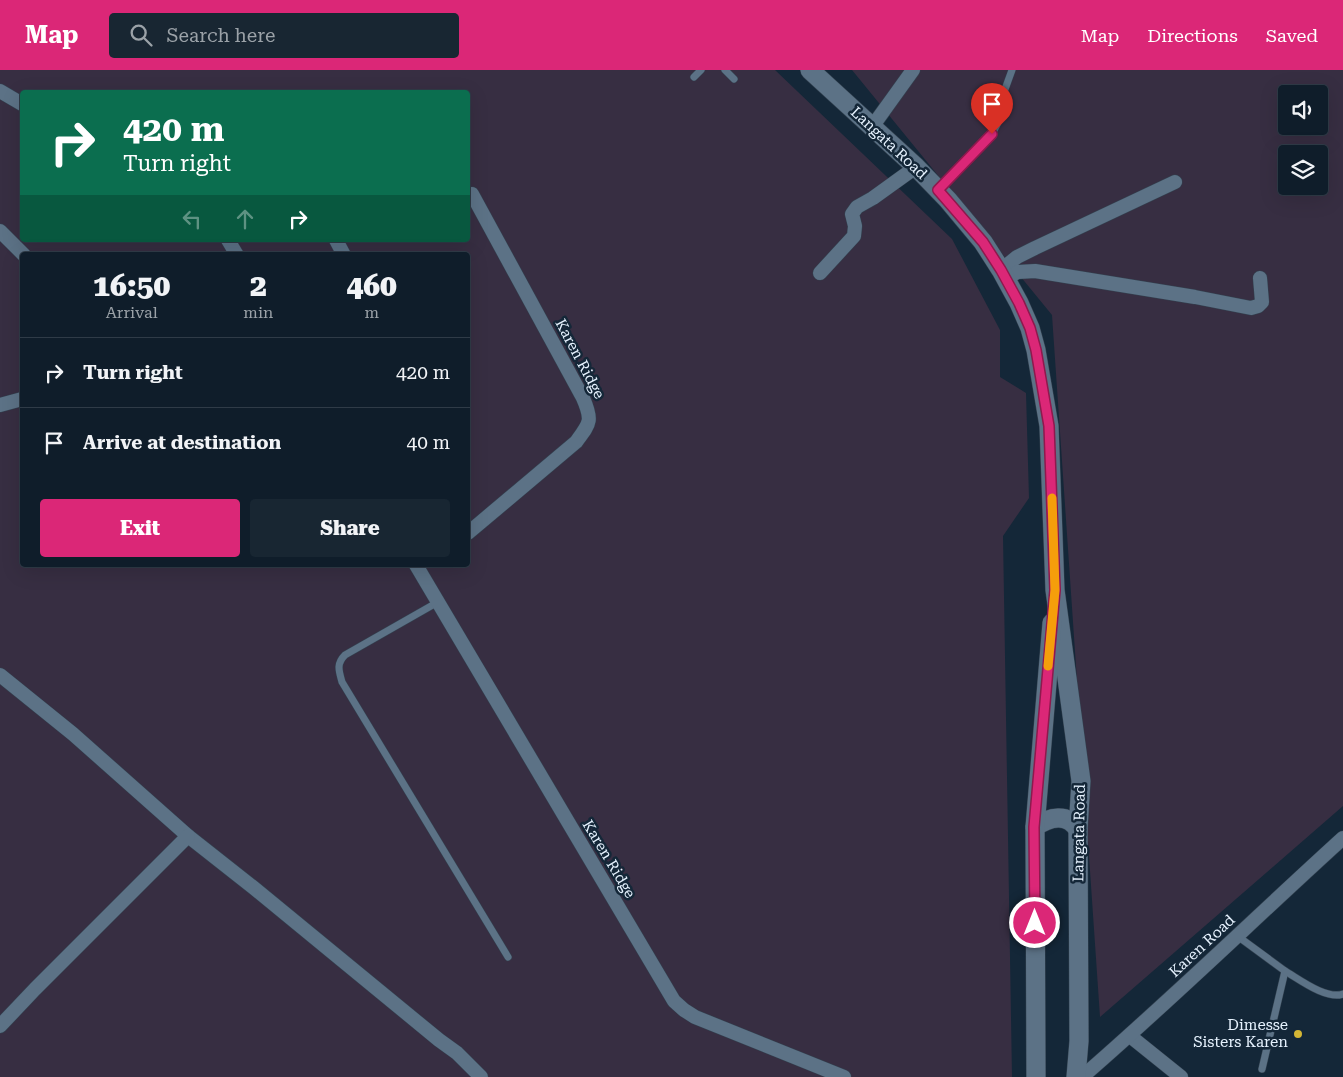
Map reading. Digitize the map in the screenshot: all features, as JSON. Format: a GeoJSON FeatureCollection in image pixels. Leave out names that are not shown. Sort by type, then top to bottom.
{"type":"FeatureCollection","features":[{"type":"Feature","properties":{"kind":"main road","name":"Langata Road"},"geometry":{"type":"LineString","coordinates":[[810,70],[916,167],[983,242],[1019,303],[1030,328],[1042,377],[1049,426],[1055,590],[1081,781],[1078,830],[1079,1041],[1076,1077]]}},
{"type":"Feature","properties":{"kind":"main road","name":"Langata Road"},"geometry":{"type":"LineString","coordinates":[[1036,1077],[1034,827],[1055,590]]}},
{"type":"Feature","properties":{"kind":"main road"},"geometry":{"type":"LineString","coordinates":[[1034,827],[1044,820],[1055,818],[1070,821],[1078,830]]}},
{"type":"Feature","properties":{"kind":"street"},"geometry":{"type":"LineString","coordinates":[[872,127],[911,71]]}},
{"type":"Feature","properties":{"kind":"street"},"geometry":{"type":"LineString","coordinates":[[0,92],[20,103]]}},
{"type":"Feature","properties":{"kind":"street"},"geometry":{"type":"LineString","coordinates":[[820,273],[854,236],[855,226],[852,214],[857,206],[887,189],[916,167]]}},
{"type":"Feature","properties":{"kind":"street"},"geometry":{"type":"LineString","coordinates":[[1003,274],[1017,257],[1175,182]]}},
{"type":"Feature","properties":{"kind":"street","name":"Karen Ridge"},"geometry":{"type":"LineString","coordinates":[[470,531],[576,442],[588,426],[590,413],[472,194]]}},
{"type":"Feature","properties":{"kind":"street"},"geometry":{"type":"LineString","coordinates":[[0,231],[21,252]]}},
{"type":"Feature","properties":{"kind":"street"},"geometry":{"type":"LineString","coordinates":[[1003,274],[1035,271],[1251,308],[1258,306],[1262,302],[1260,278]]}},
{"type":"Feature","properties":{"kind":"street"},"geometry":{"type":"LineString","coordinates":[[0,405],[20,400]]}},
{"type":"Feature","properties":{"kind":"street","name":"Karen Ridge"},"geometry":{"type":"LineString","coordinates":[[422,568],[438,602],[674,1001],[684,1010],[704,1021],[844,1077]]}},
{"type":"Feature","properties":{"kind":"street"},"geometry":{"type":"LineString","coordinates":[[0,675],[73,734],[188,836],[424,1028],[458,1053],[481,1077]]}},
{"type":"Feature","properties":{"kind":"street"},"geometry":{"type":"LineString","coordinates":[[0,1026],[188,836]]}},
{"type":"Feature","properties":{"kind":"street","name":"Karen Road"},"geometry":{"type":"LineString","coordinates":[[1082,1077],[1130,1036],[1236,935],[1343,838]]}},
{"type":"Feature","properties":{"kind":"street"},"geometry":{"type":"LineString","coordinates":[[1130,1036],[1181,1077]]}},
{"type":"Feature","properties":{"kind":"lane"},"geometry":{"type":"LineString","coordinates":[[694,77],[701,70]]}},
{"type":"Feature","properties":{"kind":"lane"},"geometry":{"type":"LineString","coordinates":[[725,70],[734,79]]}},
{"type":"Feature","properties":{"kind":"lane"},"geometry":{"type":"LineString","coordinates":[[938,190],[992,134],[1002,115],[1004,92],[1012,70]]}},
{"type":"Feature","properties":{"kind":"lane"},"geometry":{"type":"LineString","coordinates":[[438,602],[345,655],[340,660],[338,670],[342,682],[508,958]]}},
{"type":"Feature","properties":{"kind":"lane"},"geometry":{"type":"LineString","coordinates":[[1236,935],[1285,971],[1324,993],[1338,996],[1343,994]]}},
{"type":"Feature","properties":{"kind":"lane"},"geometry":{"type":"LineString","coordinates":[[1262,1069],[1285,971]]}},
{"type":"Feature","properties":{"kind":"shaded area"},"geometry":{"type":"Polygon","coordinates":[[[0,70],[775,70],[952,239],[1000,330],[1000,377],[1026,393],[1029,498],[1003,536],[1012,1077],[0,1077],[0,70]]]}},
{"type":"Feature","properties":{"kind":"shaded area"},"geometry":{"type":"Polygon","coordinates":[[[852,70],[1343,70],[1343,806],[1100,1017],[1052,315],[852,70]]]}},
{"type":"Feature","properties":{"kind":"slow traffic"},"geometry":{"type":"LineString","coordinates":[[1048,666],[1055,590],[1052,498]]}},
{"type":"Feature","properties":{"kind":"place","name":"Dimesse Sisters Karen"},"geometry":{"type":"Point","coordinates":[1298,1034]}},
{"type":"Feature","properties":{"kind":"route"},"geometry":{"type":"LineString","coordinates":[[992,134],[938,190],[983,242],[1019,303],[1030,328],[1036,350],[1049,426],[1055,590],[1034,827],[1035,923]]}}]}
